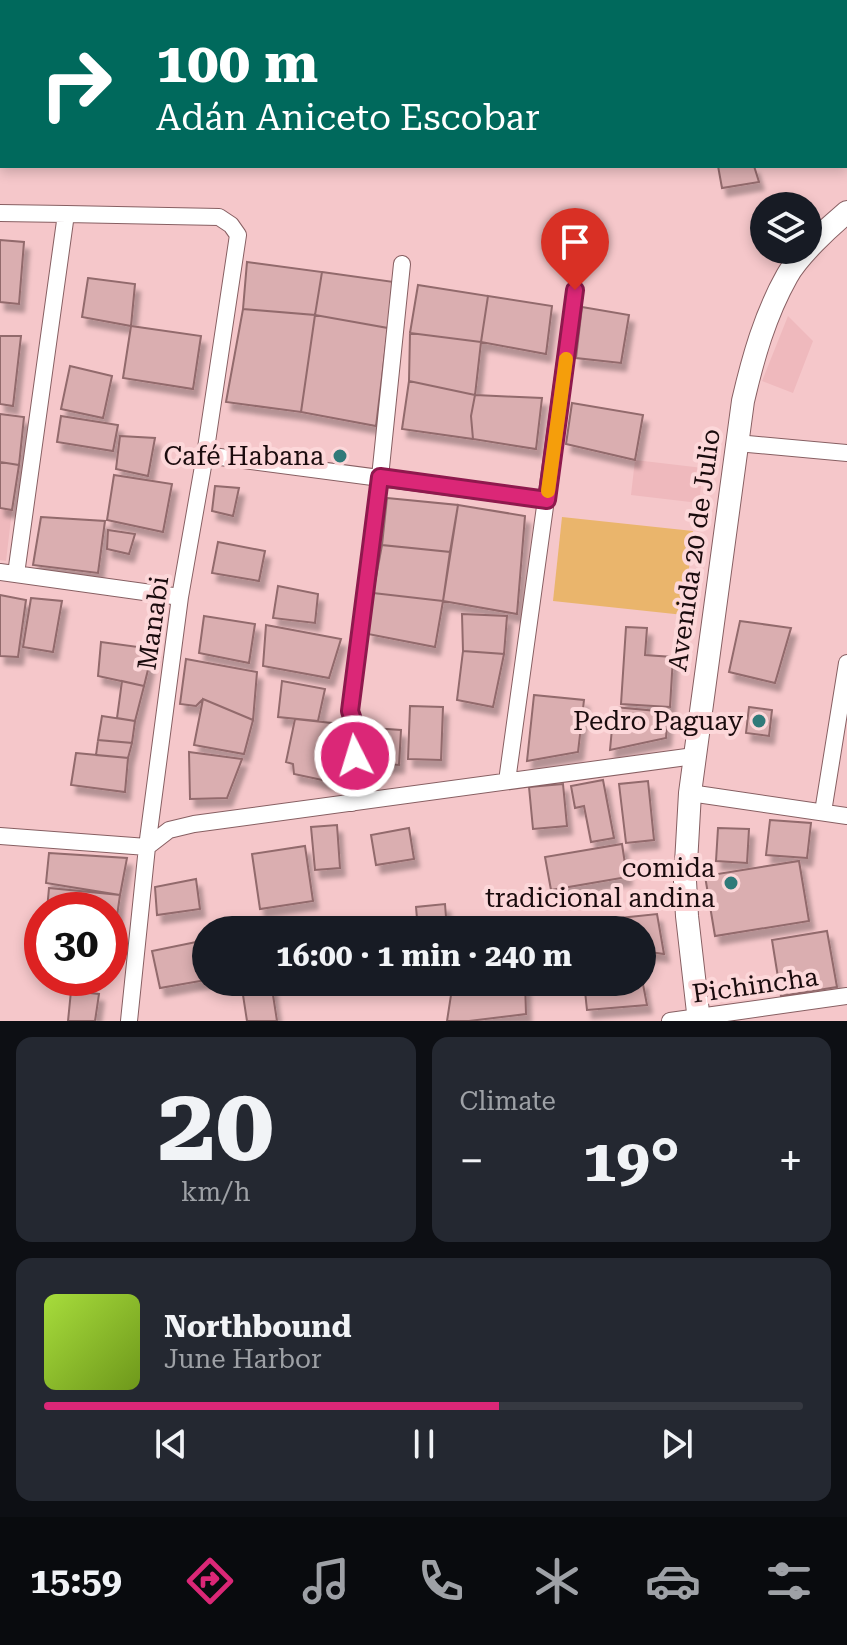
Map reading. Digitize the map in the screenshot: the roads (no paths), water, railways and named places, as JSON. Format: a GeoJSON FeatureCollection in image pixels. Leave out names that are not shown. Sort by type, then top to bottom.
{"type":"FeatureCollection","features":[{"type":"Feature","properties":{"kind":"main road","name":"Avenida 20 de Julio"},"geometry":{"type":"LineString","coordinates":[[698,1019],[685,881],[690,793],[743,401],[755,354],[788,274],[847,212]]}},
{"type":"Feature","properties":{"kind":"street"},"geometry":{"type":"LineString","coordinates":[[0,213],[66,214],[8,573],[180,597]]}},
{"type":"Feature","properties":{"kind":"street","name":"Manabi"},"geometry":{"type":"LineString","coordinates":[[66,214],[219,217],[231,225],[238,235],[180,597],[147,847],[129,1021]]}},
{"type":"Feature","properties":{"kind":"street"},"geometry":{"type":"LineString","coordinates":[[352,803],[357,732],[350,711],[380,477],[402,264]]}},
{"type":"Feature","properties":{"kind":"street"},"geometry":{"type":"LineString","coordinates":[[507,781],[575,290]]}},
{"type":"Feature","properties":{"kind":"street"},"geometry":{"type":"LineString","coordinates":[[737,443],[847,453]]}},
{"type":"Feature","properties":{"kind":"street"},"geometry":{"type":"LineString","coordinates":[[205,455],[547,500]]}},
{"type":"Feature","properties":{"kind":"street"},"geometry":{"type":"LineString","coordinates":[[823,812],[847,663]]}},
{"type":"Feature","properties":{"kind":"street"},"geometry":{"type":"LineString","coordinates":[[0,836],[147,847],[169,830],[194,824],[694,756]]}},
{"type":"Feature","properties":{"kind":"street"},"geometry":{"type":"LineString","coordinates":[[690,793],[847,816]]}},
{"type":"Feature","properties":{"kind":"street","name":"Pichincha"},"geometry":{"type":"LineString","coordinates":[[670,1021],[847,996]]}},
{"type":"Feature","properties":{"kind":"place","name":"Café Habana"},"geometry":{"type":"Point","coordinates":[340,456]}},
{"type":"Feature","properties":{"kind":"place","name":"Pedro Paguay"},"geometry":{"type":"Point","coordinates":[759,721]}},
{"type":"Feature","properties":{"kind":"place","name":"comida tradicional andina"},"geometry":{"type":"Point","coordinates":[731,883]}}]}
